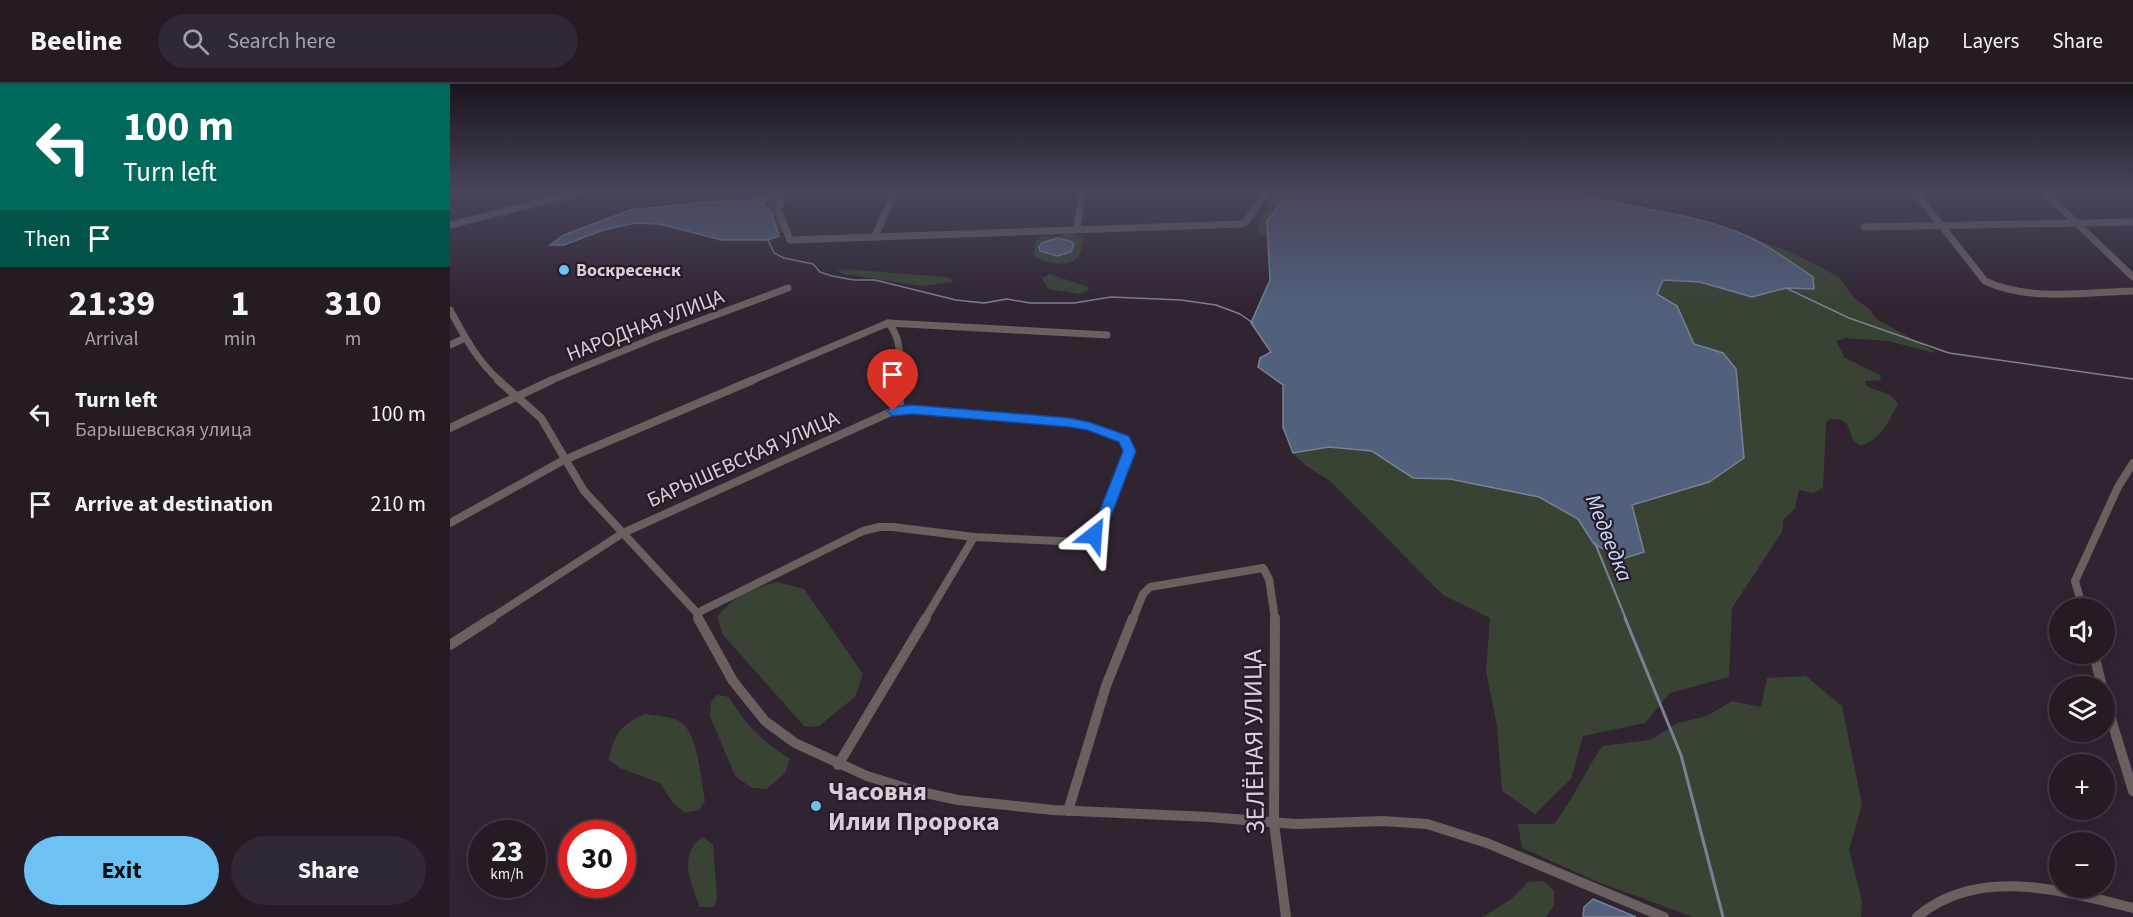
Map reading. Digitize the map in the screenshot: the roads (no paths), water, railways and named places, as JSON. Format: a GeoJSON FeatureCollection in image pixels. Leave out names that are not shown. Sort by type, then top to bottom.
{"type":"FeatureCollection","features":[{"type":"Feature","properties":{"kind":"street"},"geometry":{"type":"LineString","coordinates":[[786,230],[790,240],[1080,230]]}},
{"type":"Feature","properties":{"kind":"street"},"geometry":{"type":"LineString","coordinates":[[875,236],[878,230]]}},
{"type":"Feature","properties":{"kind":"street"},"geometry":{"type":"LineString","coordinates":[[1944,230],[1990,285],[2004,290],[2133,291]]}},
{"type":"Feature","properties":{"kind":"street"},"geometry":{"type":"LineString","coordinates":[[2083,230],[2133,277]]}},
{"type":"Feature","properties":{"kind":"street","name":"НАРОДНАЯ УЛИЦА"},"geometry":{"type":"LineString","coordinates":[[450,428],[515,394],[650,339],[788,288]]}},
{"type":"Feature","properties":{"kind":"street"},"geometry":{"type":"LineString","coordinates":[[450,310],[465,338],[487,370],[541,418],[584,491],[698,617],[730,677],[756,712],[792,742],[870,778],[963,800],[1018,808],[1206,816],[1275,823],[1310,824],[1377,820],[1442,827],[1489,844],[1664,917]]}},
{"type":"Feature","properties":{"kind":"street"},"geometry":{"type":"LineString","coordinates":[[450,524],[564,460],[888,323],[1107,335]]}},
{"type":"Feature","properties":{"kind":"street"},"geometry":{"type":"LineString","coordinates":[[888,323],[895,330],[898,343],[900,409]]}},
{"type":"Feature","properties":{"kind":"street"},"geometry":{"type":"LineString","coordinates":[[450,345],[465,338]]}},
{"type":"Feature","properties":{"kind":"street","name":"БАРЫШЕВСКАЯ УЛИЦА"},"geometry":{"type":"LineString","coordinates":[[450,645],[623,533],[900,409],[1069,423],[1089,426],[1125,439],[1129,451],[1101,525],[1094,535],[1081,542],[974,537]]}},
{"type":"Feature","properties":{"kind":"street"},"geometry":{"type":"LineString","coordinates":[[2080,598],[2075,581],[2118,487],[2133,463]]}},
{"type":"Feature","properties":{"kind":"street"},"geometry":{"type":"LineString","coordinates":[[698,617],[863,531],[879,527],[974,537],[838,765]]}},
{"type":"Feature","properties":{"kind":"street","name":"ЗЕЛЁНАЯ УЛИЦА"},"geometry":{"type":"LineString","coordinates":[[1068,811],[1106,686],[1143,594],[1150,588],[1161,584],[1263,568],[1269,579],[1275,628],[1275,823],[1286,917]]}},
{"type":"Feature","properties":{"kind":"street"},"geometry":{"type":"LineString","coordinates":[[2115,732],[2133,791]]}},
{"type":"Feature","properties":{"kind":"street"},"geometry":{"type":"LineString","coordinates":[[1917,917],[1940,901],[1958,894],[2016,885],[2052,889],[2133,908]]}},
{"type":"Feature","properties":{"kind":"water"},"geometry":{"type":"Polygon","coordinates":[[[578,230],[604,230],[564,245],[550,245],[564,235],[578,230]]]}},
{"type":"Feature","properties":{"kind":"water"},"geometry":{"type":"Polygon","coordinates":[[[682,230],[777,230],[779,236],[768,240],[722,240],[682,230]]]}},
{"type":"Feature","properties":{"kind":"water"},"geometry":{"type":"Polygon","coordinates":[[[1267,230],[1730,230],[1756,240],[1813,277],[1814,289],[1786,288],[1752,297],[1700,282],[1663,280],[1657,294],[1677,306],[1694,344],[1723,353],[1736,369],[1744,458],[1709,482],[1632,505],[1644,552],[1622,559],[1594,544],[1578,519],[1539,497],[1450,479],[1413,478],[1372,451],[1329,447],[1293,453],[1283,427],[1283,385],[1258,367],[1260,358],[1271,352],[1251,323],[1270,280],[1267,230]]]}},
{"type":"Feature","properties":{"kind":"water"},"geometry":{"type":"Polygon","coordinates":[[[1057,238],[1074,244],[1071,252],[1057,256],[1040,251],[1039,247],[1042,243],[1057,238]]]}},
{"type":"Feature","properties":{"kind":"water"},"geometry":{"type":"Polygon","coordinates":[[[1593,899],[1636,917],[1583,917],[1584,907],[1593,899]]]}},
{"type":"Feature","properties":{"kind":"waterway"},"geometry":{"type":"LineString","coordinates":[[768,240],[774,253],[784,258],[813,264],[820,272],[832,276],[854,280],[875,280],[956,300],[984,303],[1007,299],[1030,303],[1074,303],[1111,297],[1181,300],[1216,305],[1240,314],[1253,323]]}},
{"type":"Feature","properties":{"kind":"waterway"},"geometry":{"type":"LineString","coordinates":[[1786,288],[1849,318],[1949,353],[2133,379]]}},
{"type":"Feature","properties":{"kind":"waterway","name":"Медведка"},"geometry":{"type":"LineString","coordinates":[[1595,543],[1626,619]]}},
{"type":"Feature","properties":{"kind":"waterway","name":"Медведка"},"geometry":{"type":"LineString","coordinates":[[1625,618],[1681,755],[1723,917]]}},
{"type":"Feature","properties":{"kind":"place","name":"Воскресенск"},"geometry":{"type":"Point","coordinates":[564,270]}},
{"type":"Feature","properties":{"kind":"place","name":"Часовня Илии Пророка"},"geometry":{"type":"Point","coordinates":[816,806]}}]}
